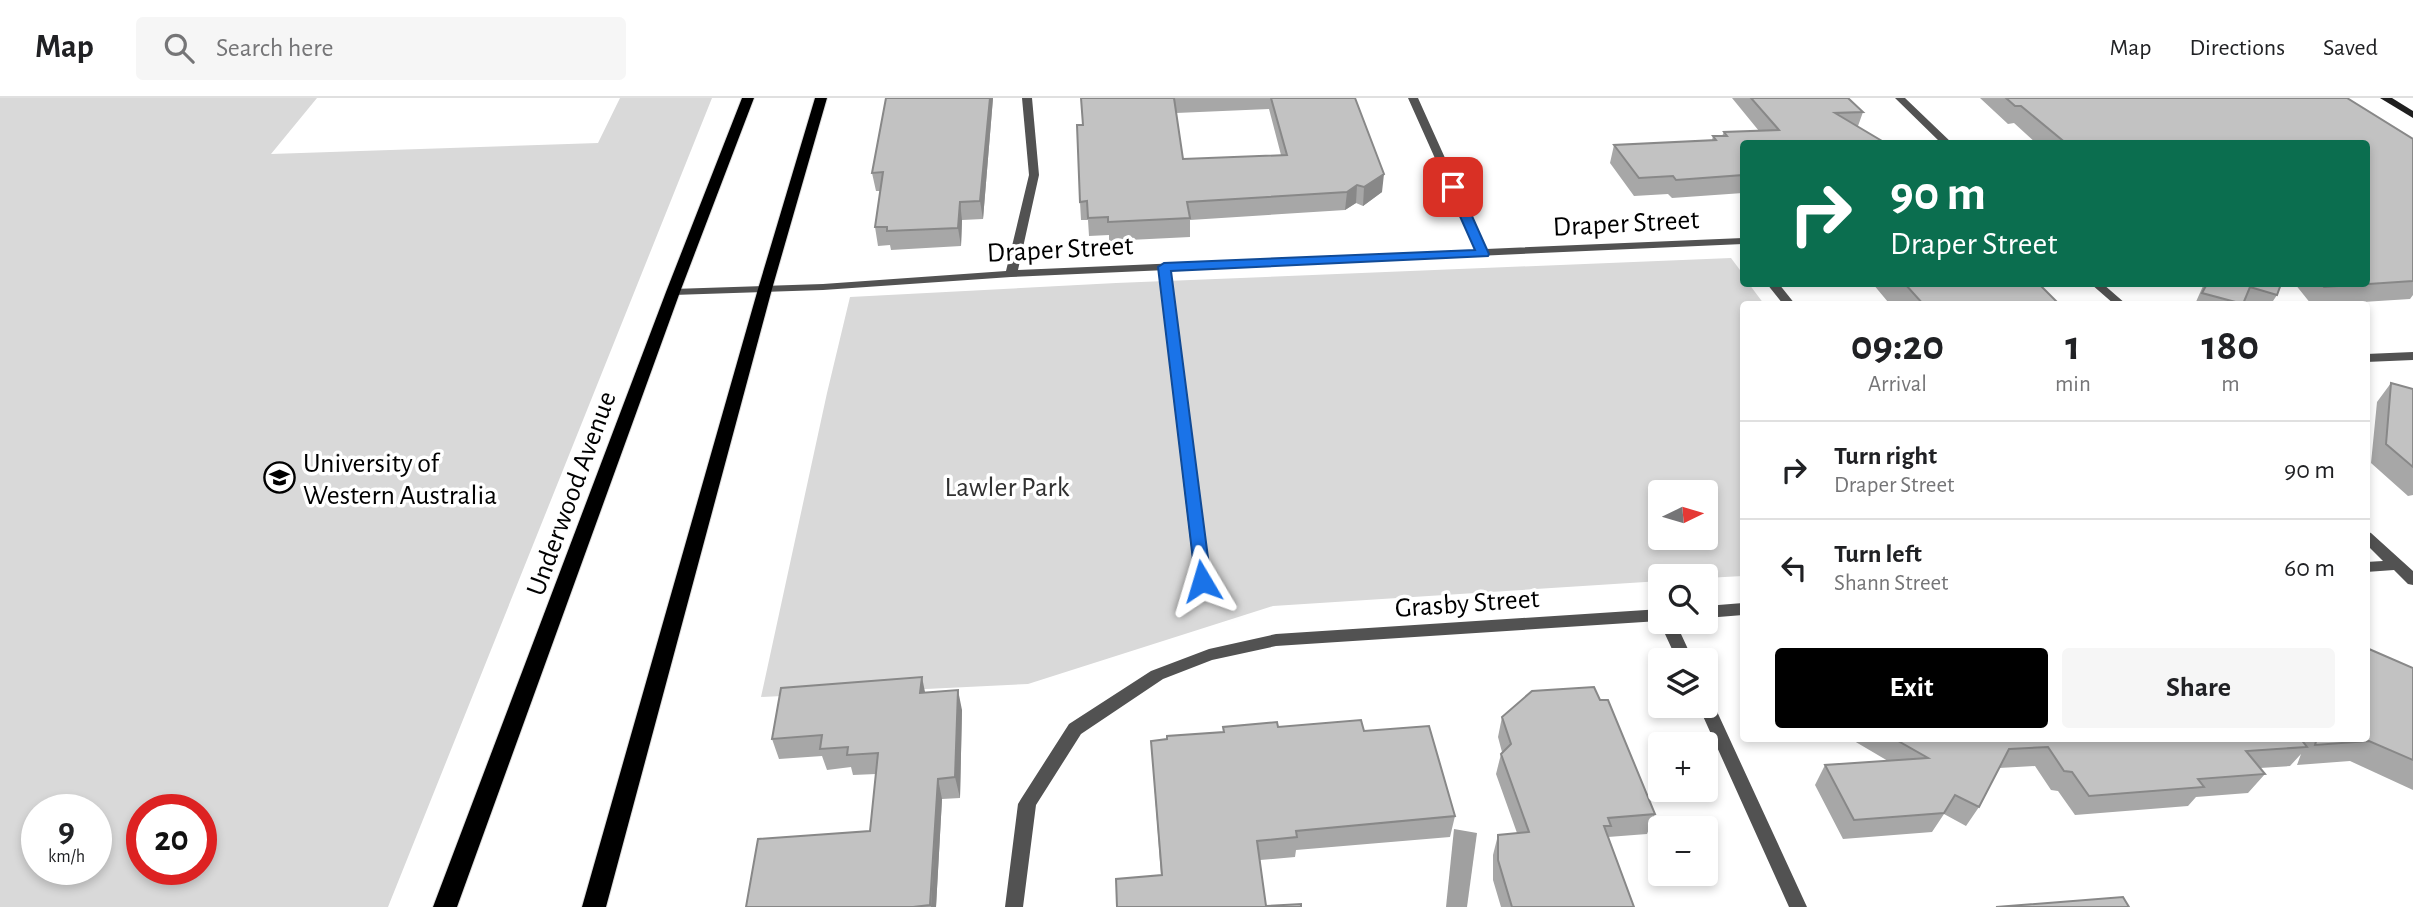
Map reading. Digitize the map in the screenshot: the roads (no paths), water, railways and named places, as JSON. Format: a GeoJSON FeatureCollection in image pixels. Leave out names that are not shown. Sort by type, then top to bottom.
{"type":"FeatureCollection","features":[{"type":"Feature","properties":{"kind":"main road","name":"Underwood Avenue"},"geometry":{"type":"LineString","coordinates":[[445,907],[673,292],[748,98]]}},
{"type":"Feature","properties":{"kind":"main road"},"geometry":{"type":"LineString","coordinates":[[594,907],[765,289],[821,98]]}},
{"type":"Feature","properties":{"kind":"street"},"geometry":{"type":"LineString","coordinates":[[1012,274],[1034,175],[1027,98]]}},
{"type":"Feature","properties":{"kind":"street"},"geometry":{"type":"LineString","coordinates":[[1413,98],[1483,254]]}},
{"type":"Feature","properties":{"kind":"street"},"geometry":{"type":"LineString","coordinates":[[1900,98],[1944,140]]}},
{"type":"Feature","properties":{"kind":"street"},"geometry":{"type":"LineString","coordinates":[[2385,98],[2413,115]]}},
{"type":"Feature","properties":{"kind":"street","name":"Draper Street"},"geometry":{"type":"LineString","coordinates":[[673,292],[1012,274],[1740,242]]}},
{"type":"Feature","properties":{"kind":"street"},"geometry":{"type":"LineString","coordinates":[[1164,267],[1202,581]]}},
{"type":"Feature","properties":{"kind":"street"},"geometry":{"type":"LineString","coordinates":[[1775,287],[1787,301]]}},
{"type":"Feature","properties":{"kind":"street"},"geometry":{"type":"LineString","coordinates":[[2100,287],[2117,301]]}},
{"type":"Feature","properties":{"kind":"street"},"geometry":{"type":"LineString","coordinates":[[2370,358],[2413,356]]}},
{"type":"Feature","properties":{"kind":"street"},"geometry":{"type":"LineString","coordinates":[[2370,540],[2413,580]]}},
{"type":"Feature","properties":{"kind":"street"},"geometry":{"type":"LineString","coordinates":[[2370,568],[2398,565]]}},
{"type":"Feature","properties":{"kind":"street"},"geometry":{"type":"LineString","coordinates":[[1718,611],[1740,609]]}},
{"type":"Feature","properties":{"kind":"street","name":"Grasby Street"},"geometry":{"type":"LineString","coordinates":[[1014,907],[1027,804],[1075,729],[1157,675],[1209,655],[1276,640],[1648,616]]}},
{"type":"Feature","properties":{"kind":"street"},"geometry":{"type":"LineString","coordinates":[[1712,718],[1798,907]]}},
{"type":"Feature","properties":{"kind":"place","name":"University of Western Australia"},"geometry":{"type":"Point","coordinates":[280,478]}},
{"type":"Feature","properties":{"kind":"park label","name":"Lawler Park"},"geometry":{"type":"Point","coordinates":[1007,486]}}]}
